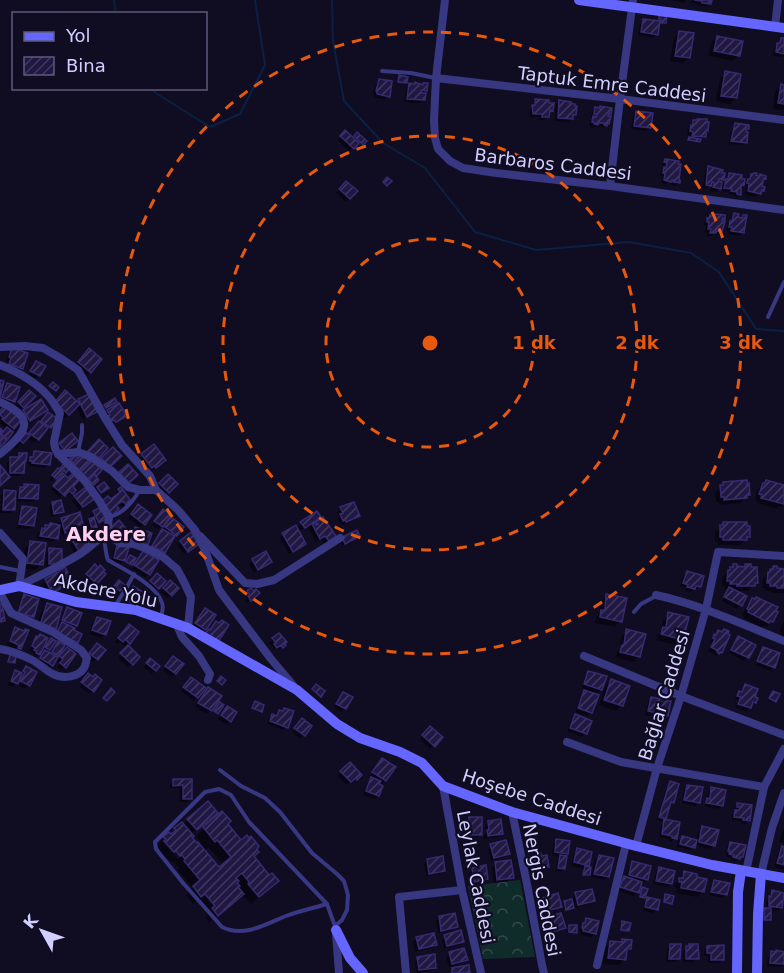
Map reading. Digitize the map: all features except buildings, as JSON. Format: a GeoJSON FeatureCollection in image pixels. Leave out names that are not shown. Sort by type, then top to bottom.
{"type":"FeatureCollection","features":[{"type":"Feature","properties":{"kind":"street","name":"Barbaros Caddesi"},"geometry":{"type":"LineString","coordinates":[[445,0],[436,78],[434,120],[438,149],[450,161],[463,168],[496,173],[784,210]]}},
{"type":"Feature","properties":{"kind":"street"},"geometry":{"type":"LineString","coordinates":[[579,0],[633,3],[779,28],[778,0]]}},
{"type":"Feature","properties":{"kind":"street"},"geometry":{"type":"LineString","coordinates":[[610,186],[633,3]]}},
{"type":"Feature","properties":{"kind":"street","name":"Taptuk Emre Caddesi"},"geometry":{"type":"LineString","coordinates":[[436,78],[784,120]]}},
{"type":"Feature","properties":{"kind":"street"},"geometry":{"type":"LineString","coordinates":[[0,347],[43,348],[78,370],[122,445],[150,476],[156,490],[178,510],[245,583],[257,584],[274,580],[340,538]]}},
{"type":"Feature","properties":{"kind":"street"},"geometry":{"type":"LineString","coordinates":[[0,365],[18,372],[36,385],[49,396],[60,413],[54,442],[58,454],[84,480],[109,517],[105,535]]}},
{"type":"Feature","properties":{"kind":"street"},"geometry":{"type":"LineString","coordinates":[[0,402],[15,408],[23,416],[25,425],[22,432],[0,454]]}},
{"type":"Feature","properties":{"kind":"street"},"geometry":{"type":"LineString","coordinates":[[58,454],[78,453],[91,457],[112,471],[128,487],[156,490]]}},
{"type":"Feature","properties":{"kind":"street"},"geometry":{"type":"LineString","coordinates":[[195,530],[205,550],[219,590],[297,690]]}},
{"type":"Feature","properties":{"kind":"street"},"geometry":{"type":"LineString","coordinates":[[0,533],[23,559],[19,586]]}},
{"type":"Feature","properties":{"kind":"street"},"geometry":{"type":"LineString","coordinates":[[19,586],[58,567],[105,535]]}},
{"type":"Feature","properties":{"kind":"street"},"geometry":{"type":"LineString","coordinates":[[105,535],[120,543],[134,544],[150,550],[177,569],[191,597],[188,628]]}},
{"type":"Feature","properties":{"kind":"street","name":"Bağlar Caddesi"},"geometry":{"type":"LineString","coordinates":[[597,964],[631,845],[681,696],[706,609],[718,552],[784,556]]}},
{"type":"Feature","properties":{"kind":"street","name":"Akdere Yolu"},"geometry":{"type":"LineString","coordinates":[[0,591],[19,586],[76,602],[136,610],[176,623],[297,690]]}},
{"type":"Feature","properties":{"kind":"street"},"geometry":{"type":"LineString","coordinates":[[0,591],[11,613],[53,632],[81,650],[87,658],[81,671],[61,677],[51,674],[22,655],[0,649]]}},
{"type":"Feature","properties":{"kind":"street"},"geometry":{"type":"LineString","coordinates":[[656,595],[706,609],[784,641]]}},
{"type":"Feature","properties":{"kind":"street"},"geometry":{"type":"LineString","coordinates":[[176,623],[182,637],[199,656],[210,674],[208,680]]}},
{"type":"Feature","properties":{"kind":"street"},"geometry":{"type":"LineString","coordinates":[[584,656],[784,735]]}},
{"type":"Feature","properties":{"kind":"street","name":"Hoşebe Caddesi"},"geometry":{"type":"LineString","coordinates":[[297,690],[337,724],[360,738],[400,752],[422,763],[443,786],[512,812],[631,845],[784,878]]}},
{"type":"Feature","properties":{"kind":"street"},"geometry":{"type":"LineString","coordinates":[[567,742],[621,762],[764,787]]}},
{"type":"Feature","properties":{"kind":"street"},"geometry":{"type":"LineString","coordinates":[[737,973],[738,892],[764,787],[784,749]]}},
{"type":"Feature","properties":{"kind":"street","name":"Leylak Caddesi"},"geometry":{"type":"LineString","coordinates":[[443,786],[462,890],[481,973]]}},
{"type":"Feature","properties":{"kind":"street"},"geometry":{"type":"LineString","coordinates":[[757,973],[761,874],[772,828],[784,793]]}},
{"type":"Feature","properties":{"kind":"street","name":"Nergis Caddesi"},"geometry":{"type":"LineString","coordinates":[[512,812],[544,973]]}},
{"type":"Feature","properties":{"kind":"street"},"geometry":{"type":"LineString","coordinates":[[406,973],[399,897],[462,890]]}},
{"type":"Feature","properties":{"kind":"street"},"geometry":{"type":"LineString","coordinates":[[335,928],[339,973]]}},
{"type":"Feature","properties":{"kind":"street"},"geometry":{"type":"LineString","coordinates":[[335,928],[350,958],[363,973]]}},
{"type":"Feature","properties":{"kind":"lane"},"geometry":{"type":"LineString","coordinates":[[382,71],[436,78]]}},
{"type":"Feature","properties":{"kind":"lane"},"geometry":{"type":"LineString","coordinates":[[768,317],[784,282]]}},
{"type":"Feature","properties":{"kind":"lane"},"geometry":{"type":"LineString","coordinates":[[78,453],[82,425]]}},
{"type":"Feature","properties":{"kind":"lane"},"geometry":{"type":"LineString","coordinates":[[109,517],[124,510],[140,490]]}},
{"type":"Feature","properties":{"kind":"lane"},"geometry":{"type":"LineString","coordinates":[[105,535],[108,560],[134,574],[160,598],[163,608],[161,618]]}},
{"type":"Feature","properties":{"kind":"lane"},"geometry":{"type":"LineString","coordinates":[[0,567],[21,571]]}},
{"type":"Feature","properties":{"kind":"lane"},"geometry":{"type":"LineString","coordinates":[[115,606],[134,574]]}},
{"type":"Feature","properties":{"kind":"lane"},"geometry":{"type":"LineString","coordinates":[[633,612],[656,595]]}},
{"type":"Feature","properties":{"kind":"lane"},"geometry":{"type":"LineString","coordinates":[[220,770],[241,786],[265,798],[280,812],[312,853],[344,881],[348,895],[347,910],[335,928]]}},
{"type":"Feature","properties":{"kind":"lane"},"geometry":{"type":"LineString","coordinates":[[327,904],[285,916],[260,927],[236,931],[226,929],[183,883],[156,849],[155,842],[205,792],[219,789],[231,795],[249,822],[327,904],[335,928]]}},
{"type":"Feature","properties":{"kind":"green space"},"geometry":{"type":"Polygon","coordinates":[[[520,880],[535,957],[483,959],[468,886],[520,880]]]}},
{"type":"Feature","properties":{"kind":"waterway"},"geometry":{"type":"LineString","coordinates":[[114,0],[116,12]]}},
{"type":"Feature","properties":{"kind":"waterway"},"geometry":{"type":"LineString","coordinates":[[152,90],[210,127],[240,114],[265,65],[255,0]]}},
{"type":"Feature","properties":{"kind":"waterway"},"geometry":{"type":"LineString","coordinates":[[332,0],[333,41],[344,101],[383,143],[425,168],[475,232],[536,250],[629,242],[691,253],[719,272],[756,329],[784,331]]}},
{"type":"Feature","properties":{"kind":"district","name":"Akdere"},"geometry":{"type":"Point","coordinates":[106,534]}}]}
